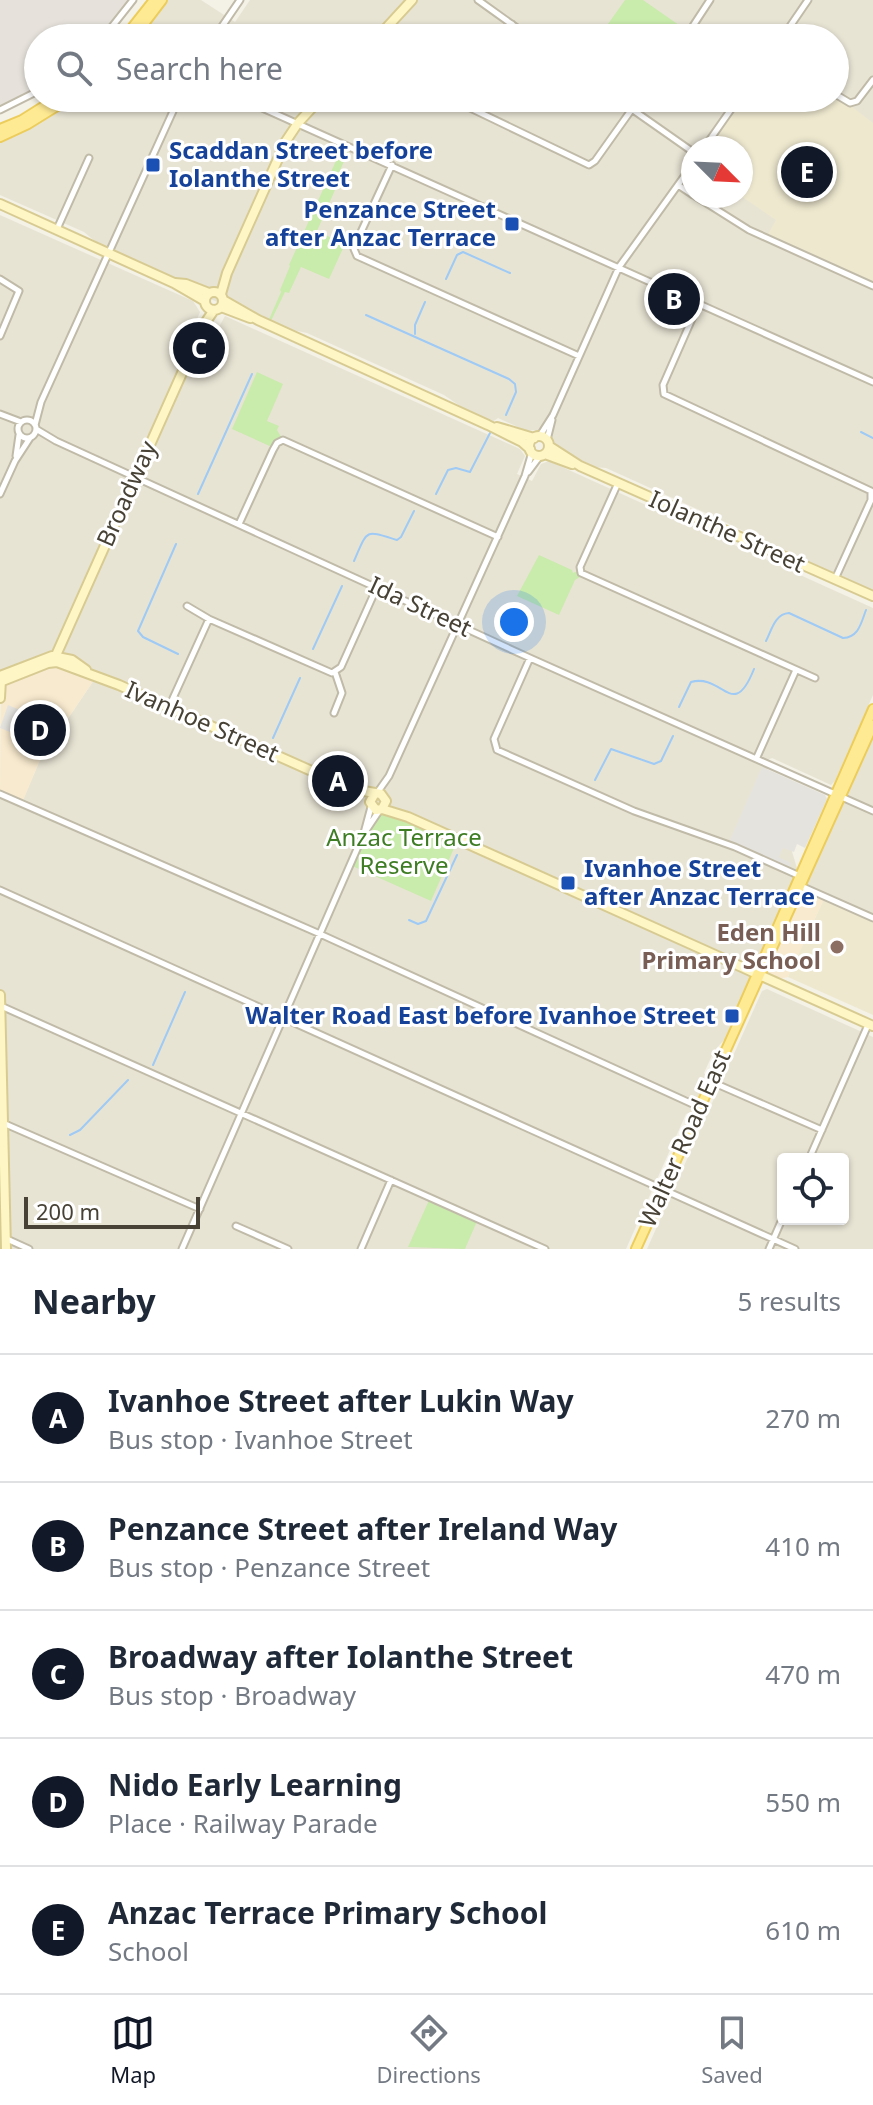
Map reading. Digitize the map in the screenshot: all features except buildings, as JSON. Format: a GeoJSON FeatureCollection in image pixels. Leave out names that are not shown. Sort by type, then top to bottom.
{"type":"FeatureCollection","features":[{"type":"Feature","properties":{"kind":"main road"},"geometry":{"type":"LineString","coordinates":[[135,24],[154,0]]}},
{"type":"Feature","properties":{"kind":"main road"},"geometry":{"type":"LineString","coordinates":[[144,24],[162,0]]}},
{"type":"Feature","properties":{"kind":"main road"},"geometry":{"type":"LineString","coordinates":[[0,129],[35,112]]}},
{"type":"Feature","properties":{"kind":"main road"},"geometry":{"type":"LineString","coordinates":[[0,137],[47,112]]}},
{"type":"Feature","properties":{"kind":"main road","name":"Walter Road East"},"geometry":{"type":"LineString","coordinates":[[636,1249],[744,1013],[873,709]]}},
{"type":"Feature","properties":{"kind":"main road","name":"Walter Road East"},"geometry":{"type":"LineString","coordinates":[[838,796],[873,725]]}},
{"type":"Feature","properties":{"kind":"street"},"geometry":{"type":"LineString","coordinates":[[114,24],[133,0]]}},
{"type":"Feature","properties":{"kind":"street"},"geometry":{"type":"LineString","coordinates":[[224,24],[240,0]]}},
{"type":"Feature","properties":{"kind":"street"},"geometry":{"type":"LineString","coordinates":[[390,24],[412,0]]}},
{"type":"Feature","properties":{"kind":"street"},"geometry":{"type":"LineString","coordinates":[[478,0],[512,24]]}},
{"type":"Feature","properties":{"kind":"street"},"geometry":{"type":"LineString","coordinates":[[695,24],[710,0]]}},
{"type":"Feature","properties":{"kind":"street"},"geometry":{"type":"LineString","coordinates":[[792,24],[808,0]]}},
{"type":"Feature","properties":{"kind":"street"},"geometry":{"type":"LineString","coordinates":[[849,102],[857,101],[873,80]]}},
{"type":"Feature","properties":{"kind":"street"},"geometry":{"type":"LineString","coordinates":[[0,110],[24,98]]}},
{"type":"Feature","properties":{"kind":"street"},"geometry":{"type":"LineString","coordinates":[[0,494],[15,461],[36,427],[41,402],[173,112]]}},
{"type":"Feature","properties":{"kind":"street"},"geometry":{"type":"LineString","coordinates":[[272,112],[873,382]]}},
{"type":"Feature","properties":{"kind":"street","name":"Broadway"},"geometry":{"type":"LineString","coordinates":[[54,659],[286,141],[308,112]]}},
{"type":"Feature","properties":{"kind":"street"},"geometry":{"type":"LineString","coordinates":[[479,112],[589,165],[630,112]]}},
{"type":"Feature","properties":{"kind":"street"},"geometry":{"type":"LineString","coordinates":[[636,112],[681,144]]}},
{"type":"Feature","properties":{"kind":"street"},"geometry":{"type":"LineString","coordinates":[[712,136],[729,112]]}},
{"type":"Feature","properties":{"kind":"street"},"geometry":{"type":"LineString","coordinates":[[57,230],[89,158]]}},
{"type":"Feature","properties":{"kind":"street"},"geometry":{"type":"LineString","coordinates":[[392,165],[355,245],[357,256],[579,356]]}},
{"type":"Feature","properties":{"kind":"street"},"geometry":{"type":"LineString","coordinates":[[182,1249],[389,776],[619,267],[681,181]]}},
{"type":"Feature","properties":{"kind":"street","name":"Iolanthe Street"},"geometry":{"type":"LineString","coordinates":[[0,204],[522,442],[873,596]]}},
{"type":"Feature","properties":{"kind":"street"},"geometry":{"type":"LineString","coordinates":[[714,208],[749,230],[873,286]]}},
{"type":"Feature","properties":{"kind":"street"},"geometry":{"type":"LineString","coordinates":[[0,279],[19,291],[0,336]]}},
{"type":"Feature","properties":{"kind":"street"},"geometry":{"type":"LineString","coordinates":[[699,303],[663,385],[664,394],[871,491],[871,500],[835,579]]}},
{"type":"Feature","properties":{"kind":"street"},"geometry":{"type":"LineString","coordinates":[[15,461],[19,432],[41,402]]}},
{"type":"Feature","properties":{"kind":"street","name":"Ida Street"},"geometry":{"type":"LineString","coordinates":[[0,414],[25,421],[56,441],[458,626],[873,811]]}},
{"type":"Feature","properties":{"kind":"street"},"geometry":{"type":"LineString","coordinates":[[8,418],[19,432]]}},
{"type":"Feature","properties":{"kind":"street","name":"Ida Street"},"geometry":{"type":"LineString","coordinates":[[19,432],[24,438],[56,441]]}},
{"type":"Feature","properties":{"kind":"street"},"geometry":{"type":"LineString","coordinates":[[239,524],[274,448],[283,440],[498,537]]}},
{"type":"Feature","properties":{"kind":"street"},"geometry":{"type":"LineString","coordinates":[[618,483],[580,567],[581,573],[815,678]]}},
{"type":"Feature","properties":{"kind":"street"},"geometry":{"type":"LineString","coordinates":[[187,606],[209,619],[328,672],[335,672],[341,667],[377,587]]}},
{"type":"Feature","properties":{"kind":"street"},"geometry":{"type":"LineString","coordinates":[[169,707],[209,619]]}},
{"type":"Feature","properties":{"kind":"street"},"geometry":{"type":"LineString","coordinates":[[0,698],[0,678],[44,657],[54,659]]}},
{"type":"Feature","properties":{"kind":"street"},"geometry":{"type":"LineString","coordinates":[[530,658],[494,739],[497,750],[634,811],[735,847],[873,918]]}},
{"type":"Feature","properties":{"kind":"street","name":"Ivanhoe Street"},"geometry":{"type":"LineString","coordinates":[[54,659],[169,707],[871,1025]]}},
{"type":"Feature","properties":{"kind":"street"},"geometry":{"type":"LineString","coordinates":[[757,757],[796,670]]}},
{"type":"Feature","properties":{"kind":"street"},"geometry":{"type":"LineString","coordinates":[[334,713],[342,693],[335,672]]}},
{"type":"Feature","properties":{"kind":"street"},"geometry":{"type":"LineString","coordinates":[[0,794],[320,934],[700,1108]]}},
{"type":"Feature","properties":{"kind":"street"},"geometry":{"type":"LineString","coordinates":[[0,890],[795,1249]]}},
{"type":"Feature","properties":{"kind":"street"},"geometry":{"type":"LineString","coordinates":[[0,995],[6,1249]]}},
{"type":"Feature","properties":{"kind":"street"},"geometry":{"type":"LineString","coordinates":[[0,1006],[545,1249]]}},
{"type":"Feature","properties":{"kind":"street"},"geometry":{"type":"LineString","coordinates":[[812,1153],[871,1025]]}},
{"type":"Feature","properties":{"kind":"street"},"geometry":{"type":"LineString","coordinates":[[712,1082],[822,1130]]}},
{"type":"Feature","properties":{"kind":"street"},"geometry":{"type":"LineString","coordinates":[[2,1122],[200,1209]]}},
{"type":"Feature","properties":{"kind":"street"},"geometry":{"type":"LineString","coordinates":[[361,1249],[391,1180]]}},
{"type":"Feature","properties":{"kind":"street"},"geometry":{"type":"LineString","coordinates":[[769,1249],[779,1225]]}},
{"type":"Feature","properties":{"kind":"street"},"geometry":{"type":"LineString","coordinates":[[236,1226],[288,1249]]}},
{"type":"Feature","properties":{"kind":"street"},"geometry":{"type":"LineString","coordinates":[[6,1238],[29,1249]]}},
{"type":"Feature","properties":{"kind":"shaded area"},"geometry":{"type":"Polygon","coordinates":[[[0,0],[134,0],[114,24],[24,24],[24,98],[0,110],[0,0]]]}},
{"type":"Feature","properties":{"kind":"shaded area"},"geometry":{"type":"Polygon","coordinates":[[[162,0],[201,0],[235,22],[250,0],[873,0],[873,596],[719,519],[606,468],[580,466],[535,430],[527,431],[498,418],[488,425],[444,395],[307,333],[269,325],[159,276],[109,253],[84,232],[0,195],[0,137],[45,112],[849,112],[849,24],[144,24],[162,0]]]}},
{"type":"Feature","properties":{"kind":"shaded area"},"geometry":{"type":"Polygon","coordinates":[[[849,105],[873,123],[873,286],[766,238],[776,220],[753,204],[753,136],[712,136],[729,112],[849,112],[849,105]]]}},
{"type":"Feature","properties":{"kind":"shaded area"},"geometry":{"type":"Polygon","coordinates":[[[0,215],[193,301],[200,312],[193,329],[213,338],[225,316],[520,449],[525,456],[517,474],[532,481],[541,464],[549,461],[873,608],[873,695],[835,781],[831,785],[772,758],[765,761],[799,875],[735,1028],[714,1051],[704,1073],[712,1082],[700,1108],[686,1114],[626,1249],[6,1249],[0,994],[0,796],[22,802],[40,760],[96,677],[0,672],[0,215]]]}},
{"type":"Feature","properties":{"kind":"shaded area"},"geometry":{"type":"Polygon","coordinates":[[[48,663],[96,677],[40,760],[22,803],[0,796],[1,682],[48,663]]]}},
{"type":"Feature","properties":{"kind":"shaded area"},"geometry":{"type":"Polygon","coordinates":[[[8,705],[34,716],[25,738],[0,728],[8,705]]]}},
{"type":"Feature","properties":{"kind":"shaded area"},"geometry":{"type":"Polygon","coordinates":[[[873,725],[873,918],[802,887],[873,725]]]}},
{"type":"Feature","properties":{"kind":"shaded area"},"geometry":{"type":"Polygon","coordinates":[[[762,767],[825,795],[827,799],[805,848],[797,844],[794,852],[783,848],[779,857],[791,863],[788,870],[728,844],[762,767]]]}},
{"type":"Feature","properties":{"kind":"shaded area"},"geometry":{"type":"Polygon","coordinates":[[[802,887],[825,897],[788,977],[773,980],[761,975],[802,887]]]}},
{"type":"Feature","properties":{"kind":"shaded area","name":"Eden Hill Primary School"},"geometry":{"type":"Polygon","coordinates":[[[825,897],[873,918],[873,1015],[788,977],[825,897]]]}},
{"type":"Feature","properties":{"kind":"shaded area"},"geometry":{"type":"Polygon","coordinates":[[[767,989],[873,1037],[873,1249],[647,1249],[762,991],[767,989]]]}},
{"type":"Feature","properties":{"kind":"green space"},"geometry":{"type":"Polygon","coordinates":[[[625,0],[643,0],[678,24],[608,24],[625,0]]]}},
{"type":"Feature","properties":{"kind":"green space"},"geometry":{"type":"Polygon","coordinates":[[[344,143],[351,146],[317,231],[345,244],[329,279],[301,267],[269,325],[289,265],[344,143]]]}},
{"type":"Feature","properties":{"kind":"green space"},"geometry":{"type":"Polygon","coordinates":[[[257,372],[283,384],[267,421],[279,426],[277,430],[283,440],[274,448],[232,429],[257,372]]]}},
{"type":"Feature","properties":{"kind":"green space"},"geometry":{"type":"Polygon","coordinates":[[[539,555],[573,573],[580,570],[583,575],[575,580],[559,615],[517,596],[539,555]]]}},
{"type":"Feature","properties":{"kind":"green space","name":"Anzac Terrace Reserve"},"geometry":{"type":"Polygon","coordinates":[[[379,810],[458,839],[431,901],[350,865],[364,833],[379,810]]]}},
{"type":"Feature","properties":{"kind":"green space"},"geometry":{"type":"Polygon","coordinates":[[[430,1198],[478,1219],[465,1249],[408,1247],[430,1198]]]}},
{"type":"Feature","properties":{"kind":"waterway"},"geometry":{"type":"LineString","coordinates":[[446,279],[457,255],[463,252],[510,273]]}},
{"type":"Feature","properties":{"kind":"waterway"},"geometry":{"type":"LineString","coordinates":[[415,334],[415,325],[425,302]]}},
{"type":"Feature","properties":{"kind":"waterway"},"geometry":{"type":"LineString","coordinates":[[366,315],[509,379],[515,384],[516,392],[506,415]]}},
{"type":"Feature","properties":{"kind":"waterway"},"geometry":{"type":"LineString","coordinates":[[198,494],[252,374]]}},
{"type":"Feature","properties":{"kind":"waterway"},"geometry":{"type":"LineString","coordinates":[[861,432],[873,438]]}},
{"type":"Feature","properties":{"kind":"waterway"},"geometry":{"type":"LineString","coordinates":[[436,494],[448,470],[456,468],[470,472],[490,433]]}},
{"type":"Feature","properties":{"kind":"waterway"},"geometry":{"type":"LineString","coordinates":[[354,561],[368,535],[397,540],[401,537],[414,511]]}},
{"type":"Feature","properties":{"kind":"waterway"},"geometry":{"type":"LineString","coordinates":[[176,544],[138,631],[143,637],[178,654]]}},
{"type":"Feature","properties":{"kind":"waterway"},"geometry":{"type":"LineString","coordinates":[[313,649],[342,586]]}},
{"type":"Feature","properties":{"kind":"waterway"},"geometry":{"type":"LineString","coordinates":[[766,641],[777,619],[784,614],[789,613],[843,638],[853,635],[859,628],[866,610]]}},
{"type":"Feature","properties":{"kind":"waterway"},"geometry":{"type":"LineString","coordinates":[[679,707],[691,682],[702,681],[733,694],[740,692],[747,684],[754,669]]}},
{"type":"Feature","properties":{"kind":"waterway"},"geometry":{"type":"LineString","coordinates":[[273,738],[300,678]]}},
{"type":"Feature","properties":{"kind":"waterway"},"geometry":{"type":"LineString","coordinates":[[595,780],[611,749],[654,764],[661,761],[673,736]]}},
{"type":"Feature","properties":{"kind":"waterway"},"geometry":{"type":"LineString","coordinates":[[409,920],[418,924],[426,921],[457,855]]}},
{"type":"Feature","properties":{"kind":"waterway"},"geometry":{"type":"LineString","coordinates":[[153,1065],[185,992]]}},
{"type":"Feature","properties":{"kind":"waterway"},"geometry":{"type":"LineString","coordinates":[[70,1135],[80,1130],[128,1080]]}},
{"type":"Feature","properties":{"kind":"place","name":"Scaddan Street before Iolanthe Street"},"geometry":{"type":"Point","coordinates":[153,165]}},
{"type":"Feature","properties":{"kind":"place","name":"Anzac Terrace Primary School"},"geometry":{"type":"Point","coordinates":[807,172]}},
{"type":"Feature","properties":{"kind":"place","name":"Penzance Street after Anzac Terrace"},"geometry":{"type":"Point","coordinates":[512,224]}},
{"type":"Feature","properties":{"kind":"place","name":"Penzance Street after Ireland Way"},"geometry":{"type":"Point","coordinates":[674,299]}},
{"type":"Feature","properties":{"kind":"place","name":"Broadway after Iolanthe Street"},"geometry":{"type":"Point","coordinates":[199,348]}},
{"type":"Feature","properties":{"kind":"place","name":"Nido Early Learning"},"geometry":{"type":"Point","coordinates":[40,730]}},
{"type":"Feature","properties":{"kind":"place","name":"Ivanhoe Street after Lukin Way"},"geometry":{"type":"Point","coordinates":[338,781]}},
{"type":"Feature","properties":{"kind":"place","name":"Ivanhoe Street after Anzac Terrace"},"geometry":{"type":"Point","coordinates":[568,883]}},
{"type":"Feature","properties":{"kind":"place","name":"Eden Hill Primary School"},"geometry":{"type":"Point","coordinates":[837,947]}},
{"type":"Feature","properties":{"kind":"place","name":"Walter Road East before Ivanhoe Street"},"geometry":{"type":"Point","coordinates":[732,1016]}}]}
